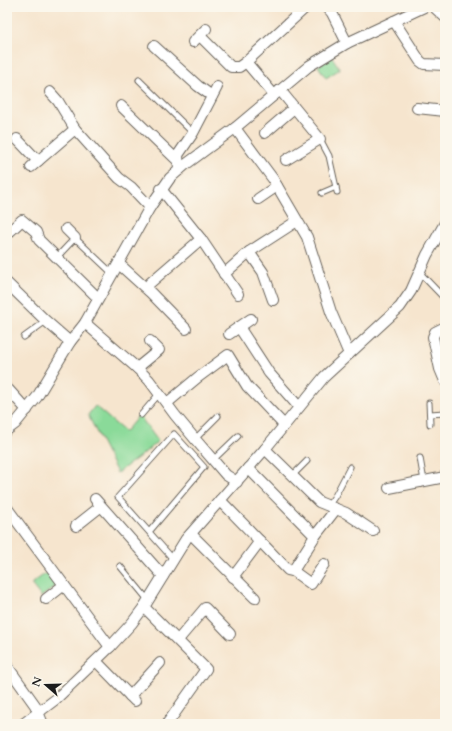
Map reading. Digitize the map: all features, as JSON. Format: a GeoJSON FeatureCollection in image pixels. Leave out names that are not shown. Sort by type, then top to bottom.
{"type":"FeatureCollection","features":[{"type":"Feature","properties":{"kind":"street"},"geometry":{"type":"LineString","coordinates":[[199,36],[231,67],[239,67],[306,7]]}},
{"type":"Feature","properties":{"kind":"street"},"geometry":{"type":"LineString","coordinates":[[327,7],[332,13],[347,44]]}},
{"type":"Feature","properties":{"kind":"street"},"geometry":{"type":"LineString","coordinates":[[7,430],[27,410],[37,397],[70,342],[85,323],[150,207],[178,165],[236,128],[309,66],[347,44],[394,22],[402,12],[424,7]]}},
{"type":"Feature","properties":{"kind":"street"},"geometry":{"type":"LineString","coordinates":[[434,7],[445,17]]}},
{"type":"Feature","properties":{"kind":"street"},"geometry":{"type":"LineString","coordinates":[[394,22],[420,61],[424,64],[445,65]]}},
{"type":"Feature","properties":{"kind":"street"},"geometry":{"type":"LineString","coordinates":[[154,46],[198,86],[215,92],[193,133],[178,155],[178,165]]}},
{"type":"Feature","properties":{"kind":"street"},"geometry":{"type":"LineString","coordinates":[[246,62],[294,108],[320,139],[286,160]]}},
{"type":"Feature","properties":{"kind":"street"},"geometry":{"type":"LineString","coordinates":[[50,92],[58,101],[75,129],[119,178],[131,187],[150,207]]}},
{"type":"Feature","properties":{"kind":"street"},"geometry":{"type":"LineString","coordinates":[[121,106],[140,131],[178,165]]}},
{"type":"Feature","properties":{"kind":"street"},"geometry":{"type":"LineString","coordinates":[[265,133],[294,108]]}},
{"type":"Feature","properties":{"kind":"street"},"geometry":{"type":"LineString","coordinates":[[418,108],[445,111]]}},
{"type":"Feature","properties":{"kind":"street"},"geometry":{"type":"LineString","coordinates":[[236,128],[277,186],[307,237],[331,312],[349,354]]}},
{"type":"Feature","properties":{"kind":"street"},"geometry":{"type":"LineString","coordinates":[[17,139],[34,164],[75,129]]}},
{"type":"Feature","properties":{"kind":"street"},"geometry":{"type":"LineString","coordinates":[[258,199],[277,186]]}},
{"type":"Feature","properties":{"kind":"street"},"geometry":{"type":"LineString","coordinates":[[161,189],[201,239],[238,294]]}},
{"type":"Feature","properties":{"kind":"street"},"geometry":{"type":"LineString","coordinates":[[7,234],[22,220],[36,232],[39,240],[98,298]]}},
{"type":"Feature","properties":{"kind":"street"},"geometry":{"type":"LineString","coordinates":[[224,274],[249,252],[297,221]]}},
{"type":"Feature","properties":{"kind":"street"},"geometry":{"type":"LineString","coordinates":[[23,724],[38,714],[96,661],[132,623],[190,534],[265,449],[324,376],[400,307],[411,291],[419,272],[445,223]]}},
{"type":"Feature","properties":{"kind":"street"},"geometry":{"type":"LineString","coordinates":[[66,229],[75,238]]}},
{"type":"Feature","properties":{"kind":"street"},"geometry":{"type":"LineString","coordinates":[[150,283],[201,239]]}},
{"type":"Feature","properties":{"kind":"street"},"geometry":{"type":"LineString","coordinates":[[249,252],[263,272],[273,300]]}},
{"type":"Feature","properties":{"kind":"street"},"geometry":{"type":"LineString","coordinates":[[119,264],[151,293],[186,329]]}},
{"type":"Feature","properties":{"kind":"street"},"geometry":{"type":"LineString","coordinates":[[7,283],[70,342]]}},
{"type":"Feature","properties":{"kind":"street"},"geometry":{"type":"LineString","coordinates":[[229,334],[251,319]]}},
{"type":"Feature","properties":{"kind":"street"},"geometry":{"type":"LineString","coordinates":[[85,323],[138,368],[213,460],[226,475],[236,482]]}},
{"type":"Feature","properties":{"kind":"street"},"geometry":{"type":"LineString","coordinates":[[239,327],[269,374],[299,407]]}},
{"type":"Feature","properties":{"kind":"street"},"geometry":{"type":"LineString","coordinates":[[445,327],[435,332],[433,337],[440,369],[445,381]]}},
{"type":"Feature","properties":{"kind":"street"},"geometry":{"type":"LineString","coordinates":[[138,368],[159,350],[150,341]]}},
{"type":"Feature","properties":{"kind":"street"},"geometry":{"type":"LineString","coordinates":[[167,403],[228,355],[247,386],[284,425]]}},
{"type":"Feature","properties":{"kind":"street"},"geometry":{"type":"LineString","coordinates":[[7,388],[27,410]]}},
{"type":"Feature","properties":{"kind":"street"},"geometry":{"type":"LineString","coordinates":[[265,449],[318,502],[346,513],[373,531]]}},
{"type":"Feature","properties":{"kind":"street"},"geometry":{"type":"LineString","coordinates":[[248,468],[315,536]]}},
{"type":"Feature","properties":{"kind":"street"},"geometry":{"type":"LineString","coordinates":[[389,488],[445,476]]}},
{"type":"Feature","properties":{"kind":"street"},"geometry":{"type":"LineString","coordinates":[[220,500],[288,570],[293,571],[308,588],[324,564]]}},
{"type":"Feature","properties":{"kind":"street"},"geometry":{"type":"LineString","coordinates":[[76,526],[98,503],[122,538],[163,576]]}},
{"type":"Feature","properties":{"kind":"street"},"geometry":{"type":"LineString","coordinates":[[293,571],[332,507]]}},
{"type":"Feature","properties":{"kind":"street"},"geometry":{"type":"LineString","coordinates":[[7,508],[110,647]]}},
{"type":"Feature","properties":{"kind":"street"},"geometry":{"type":"LineString","coordinates":[[190,534],[255,598]]}},
{"type":"Feature","properties":{"kind":"street"},"geometry":{"type":"LineString","coordinates":[[234,576],[260,541]]}},
{"type":"Feature","properties":{"kind":"street"},"geometry":{"type":"LineString","coordinates":[[46,599],[64,585]]}},
{"type":"Feature","properties":{"kind":"street"},"geometry":{"type":"LineString","coordinates":[[146,603],[178,640],[206,669],[167,724]]}},
{"type":"Feature","properties":{"kind":"street"},"geometry":{"type":"LineString","coordinates":[[178,640],[205,608],[230,634]]}},
{"type":"Feature","properties":{"kind":"street"},"geometry":{"type":"LineString","coordinates":[[96,661],[133,698],[158,670]]}},
{"type":"Feature","properties":{"kind":"street"},"geometry":{"type":"LineString","coordinates":[[7,664],[35,705],[43,724]]}},
{"type":"Feature","properties":{"kind":"lane"},"geometry":{"type":"LineString","coordinates":[[140,80],[193,133]]}},
{"type":"Feature","properties":{"kind":"lane"},"geometry":{"type":"LineString","coordinates":[[320,139],[328,156],[336,190],[322,193]]}},
{"type":"Feature","properties":{"kind":"lane"},"geometry":{"type":"LineString","coordinates":[[56,257],[75,238],[113,274]]}},
{"type":"Feature","properties":{"kind":"lane"},"geometry":{"type":"LineString","coordinates":[[419,272],[445,299]]}},
{"type":"Feature","properties":{"kind":"lane"},"geometry":{"type":"LineString","coordinates":[[24,337],[46,321]]}},
{"type":"Feature","properties":{"kind":"lane"},"geometry":{"type":"LineString","coordinates":[[141,415],[159,394]]}},
{"type":"Feature","properties":{"kind":"lane"},"geometry":{"type":"LineString","coordinates":[[429,403],[430,424]]}},
{"type":"Feature","properties":{"kind":"lane"},"geometry":{"type":"LineString","coordinates":[[430,414],[445,413]]}},
{"type":"Feature","properties":{"kind":"lane"},"geometry":{"type":"LineString","coordinates":[[195,439],[218,416]]}},
{"type":"Feature","properties":{"kind":"lane"},"geometry":{"type":"LineString","coordinates":[[149,532],[204,467],[174,434],[118,497],[153,537],[173,559]]}},
{"type":"Feature","properties":{"kind":"lane"},"geometry":{"type":"LineString","coordinates":[[213,460],[238,436]]}},
{"type":"Feature","properties":{"kind":"lane"},"geometry":{"type":"LineString","coordinates":[[420,458],[424,481]]}},
{"type":"Feature","properties":{"kind":"lane"},"geometry":{"type":"LineString","coordinates":[[292,476],[307,461]]}},
{"type":"Feature","properties":{"kind":"lane"},"geometry":{"type":"LineString","coordinates":[[332,507],[335,496],[350,467]]}},
{"type":"Feature","properties":{"kind":"lane"},"geometry":{"type":"LineString","coordinates":[[120,566],[146,603]]}},
{"type":"Feature","properties":{"kind":"green space"},"geometry":{"type":"Polygon","coordinates":[[[332,57],[340,69],[326,78],[318,66],[332,57]]]}},
{"type":"Feature","properties":{"kind":"green space"},"geometry":{"type":"Polygon","coordinates":[[[95,406],[125,432],[139,415],[158,441],[117,473],[88,415],[95,406]]]}},
{"type":"Feature","properties":{"kind":"green space"},"geometry":{"type":"Polygon","coordinates":[[[49,571],[57,582],[56,586],[41,597],[31,584],[49,571]]]}}]}
